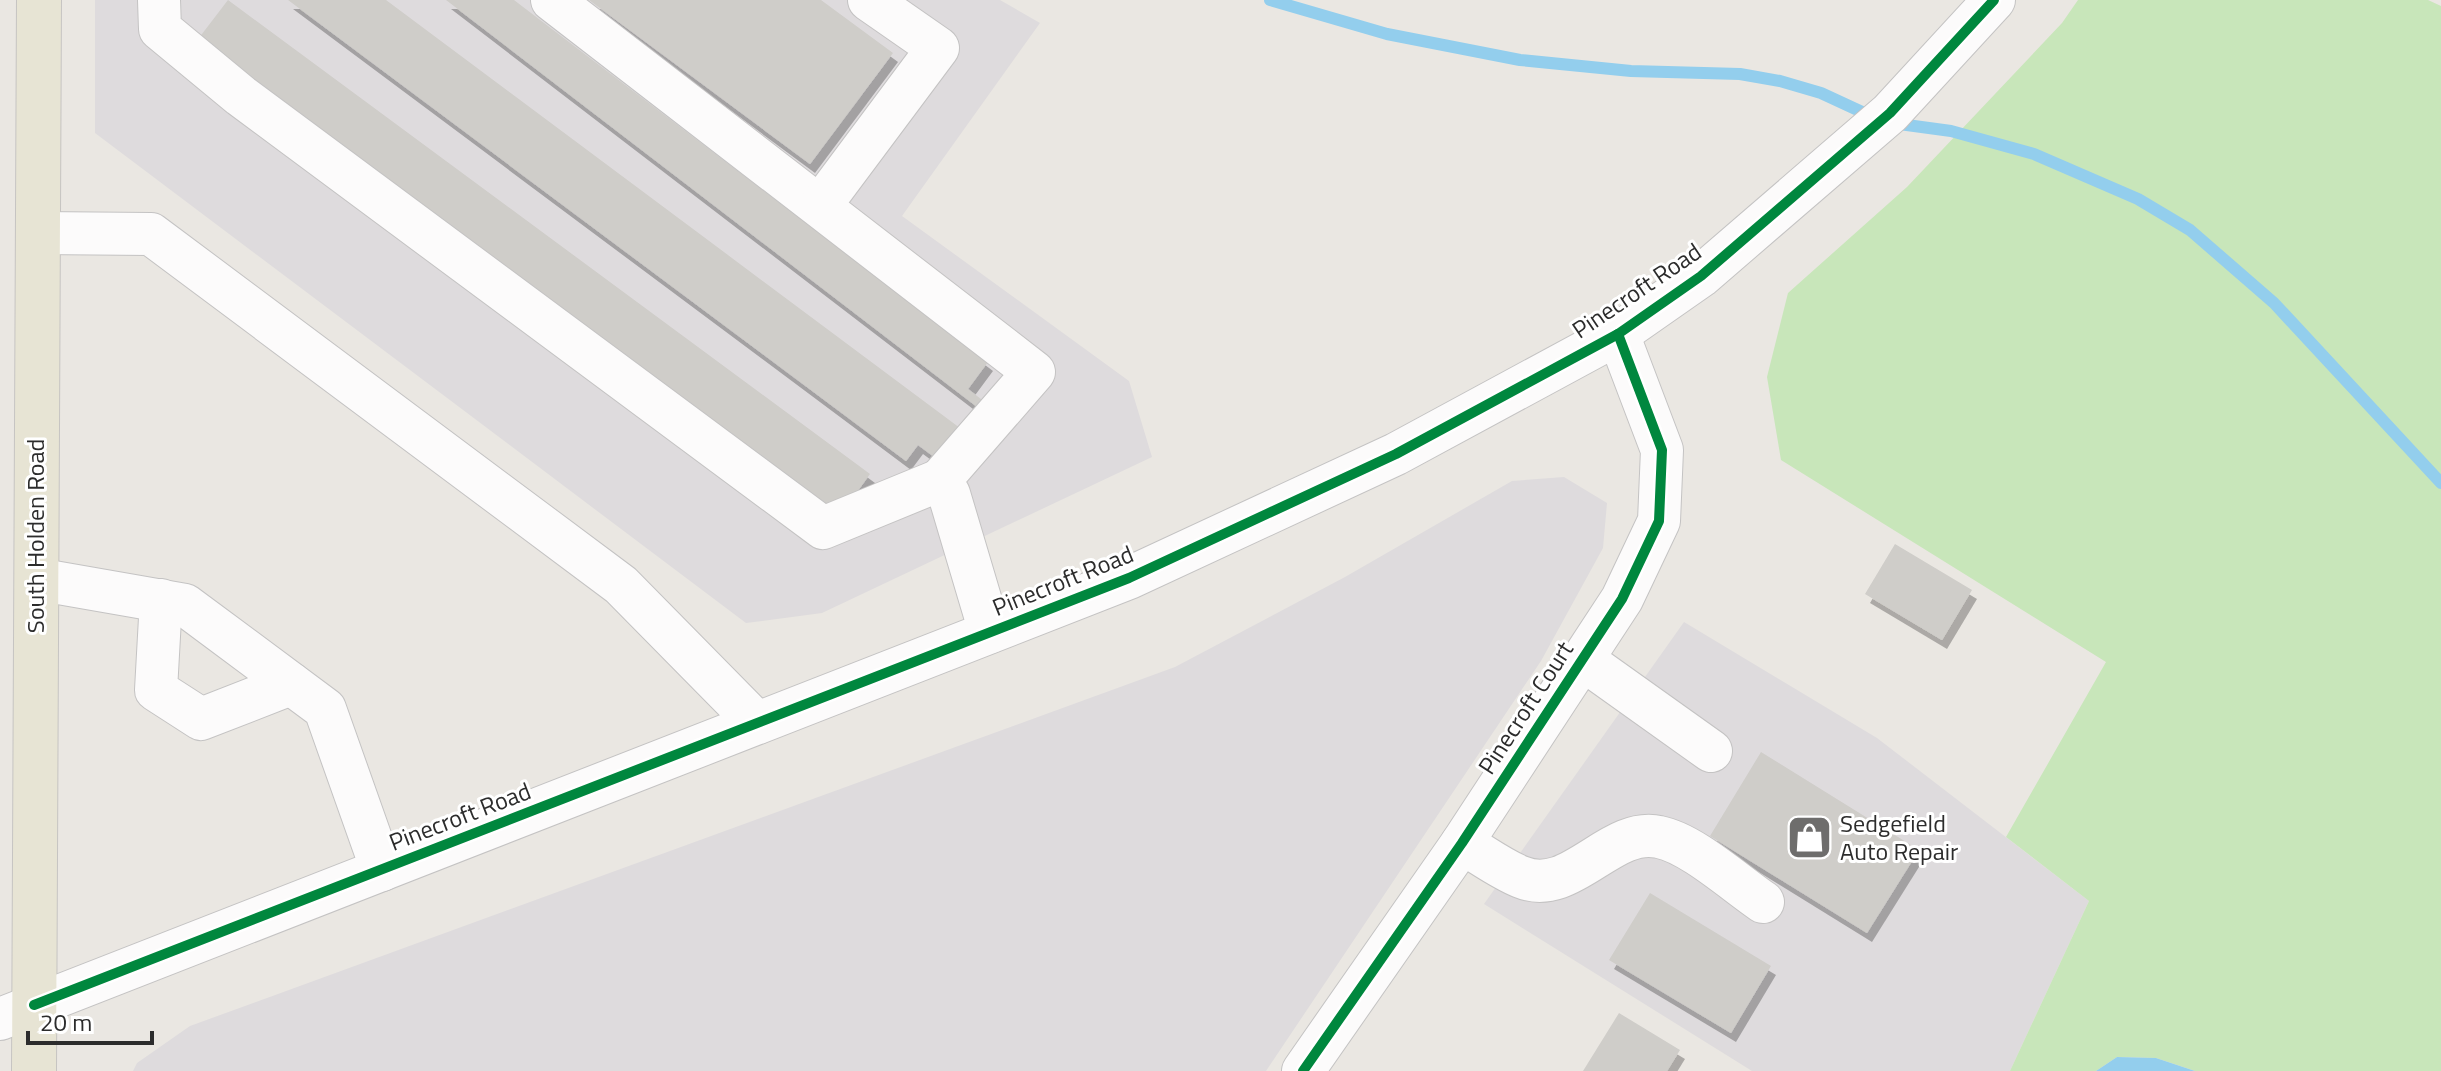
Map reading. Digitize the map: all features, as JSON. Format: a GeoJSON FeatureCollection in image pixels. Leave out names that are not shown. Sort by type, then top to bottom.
{"type":"FeatureCollection","features":[{"type":"Feature","properties":{"kind":"main road","name":"South Holden Road"},"geometry":{"type":"LineString","coordinates":[[34,1071],[17,1012],[36,579],[39,0]]}},
{"type":"Feature","properties":{"kind":"street"},"geometry":{"type":"LineString","coordinates":[[159,0],[160,29],[241,96],[823,528],[940,480],[1034,372],[552,0]]}},
{"type":"Feature","properties":{"kind":"street"},"geometry":{"type":"LineString","coordinates":[[820,206],[938,48],[869,0]]}},
{"type":"Feature","properties":{"kind":"street","name":"Pinecroft Road"},"geometry":{"type":"LineString","coordinates":[[17,1012],[1129,578],[1396,454],[1618,334],[1701,276],[1881,121],[1994,0]]}},
{"type":"Feature","properties":{"kind":"street"},"geometry":{"type":"LineString","coordinates":[[38,233],[151,234],[621,585],[757,723]]}},
{"type":"Feature","properties":{"kind":"street","name":"Pinecroft Court"},"geometry":{"type":"LineString","coordinates":[[1303,1071],[1462,843],[1622,599],[1659,521],[1662,450],[1618,334]]}},
{"type":"Feature","properties":{"kind":"street"},"geometry":{"type":"LineString","coordinates":[[940,480],[949,494],[990,632]]}},
{"type":"Feature","properties":{"kind":"street"},"geometry":{"type":"LineString","coordinates":[[36,579],[185,605],[325,709],[382,870]]}},
{"type":"Feature","properties":{"kind":"street"},"geometry":{"type":"LineString","coordinates":[[161,600],[156,690],[201,719],[291,684]]}},
{"type":"Feature","properties":{"kind":"street"},"geometry":{"type":"LineString","coordinates":[[1582,659],[1711,751]]}},
{"type":"Feature","properties":{"kind":"street"},"geometry":{"type":"LineString","coordinates":[[1462,843],[1523,878],[1545,881],[1637,837],[1656,836],[1675,842],[1763,902]]}},
{"type":"Feature","properties":{"kind":"shaded area"},"geometry":{"type":"Polygon","coordinates":[[[95,0],[1000,0],[1040,23],[902,216],[1129,381],[1152,457],[822,613],[746,623],[95,133],[95,0]]]}},
{"type":"Feature","properties":{"kind":"shaded area"},"geometry":{"type":"Polygon","coordinates":[[[1564,477],[1607,503],[1603,548],[1541,661],[1266,1071],[133,1071],[137,1063],[190,1026],[1175,667],[1345,577],[1512,481],[1564,477]]]}},
{"type":"Feature","properties":{"kind":"shaded area"},"geometry":{"type":"Polygon","coordinates":[[[1684,622],[1877,738],[2089,901],[2010,1071],[1752,1071],[1484,904],[1684,622]]]}},
{"type":"Feature","properties":{"kind":"green space"},"geometry":{"type":"Polygon","coordinates":[[[2078,0],[2428,0],[2441,6],[2441,1071],[2195,1071],[2156,1058],[2117,1057],[2096,1071],[2010,1071],[2089,901],[2006,837],[2106,662],[1781,460],[1767,377],[1788,293],[1907,187],[2062,23],[2078,0]]]}},
{"type":"Feature","properties":{"kind":"water"},"geometry":{"type":"Polygon","coordinates":[[[2117,1057],[2156,1058],[2195,1071],[2096,1071],[2117,1057]]]}},
{"type":"Feature","properties":{"kind":"building"},"geometry":{"type":"Polygon","coordinates":[[[228,0],[870,474],[834,524],[192,47],[228,0]]]}},
{"type":"Feature","properties":{"kind":"building"},"geometry":{"type":"Polygon","coordinates":[[[288,0],[386,0],[968,434],[945,465],[918,445],[906,461],[288,0]]]}},
{"type":"Feature","properties":{"kind":"building"},"geometry":{"type":"Polygon","coordinates":[[[446,0],[514,0],[988,362],[968,389],[990,406],[985,413],[446,0]]]}},
{"type":"Feature","properties":{"kind":"building"},"geometry":{"type":"Polygon","coordinates":[[[589,0],[821,0],[893,53],[810,164],[589,0]]]}},
{"type":"Feature","properties":{"kind":"building"},"geometry":{"type":"Polygon","coordinates":[[[1895,544],[1972,590],[1942,640],[1865,594],[1895,544]]]}},
{"type":"Feature","properties":{"kind":"building"},"geometry":{"type":"Polygon","coordinates":[[[1761,752],[1919,850],[1867,933],[1710,836],[1761,752]]]}},
{"type":"Feature","properties":{"kind":"building"},"geometry":{"type":"Polygon","coordinates":[[[1650,893],[1771,966],[1731,1033],[1609,960],[1650,893]]]}},
{"type":"Feature","properties":{"kind":"building"},"geometry":{"type":"Polygon","coordinates":[[[1619,1013],[1680,1050],[1667,1071],[1583,1071],[1619,1013]]]}},
{"type":"Feature","properties":{"kind":"waterway"},"geometry":{"type":"LineString","coordinates":[[1270,0],[1387,34],[1520,60],[1631,71],[1740,74],[1780,81],[1821,93],[1875,118]]}},
{"type":"Feature","properties":{"kind":"waterway"},"geometry":{"type":"LineString","coordinates":[[1892,123],[1951,131],[2034,154],[2138,199],[2190,230],[2274,303],[2441,483]]}},
{"type":"Feature","properties":{"kind":"cycle path"},"geometry":{"type":"LineString","coordinates":[[34,1005],[1129,578],[1396,454],[1618,334],[1701,276],[1890,113],[1994,0]]}},
{"type":"Feature","properties":{"kind":"cycle path"},"geometry":{"type":"LineString","coordinates":[[1303,1071],[1462,843],[1622,599],[1659,521],[1662,450],[1618,334]]}},
{"type":"Feature","properties":{"kind":"place","name":"Sedgefield Auto Repair"},"geometry":{"type":"Point","coordinates":[1809,838]}}]}
